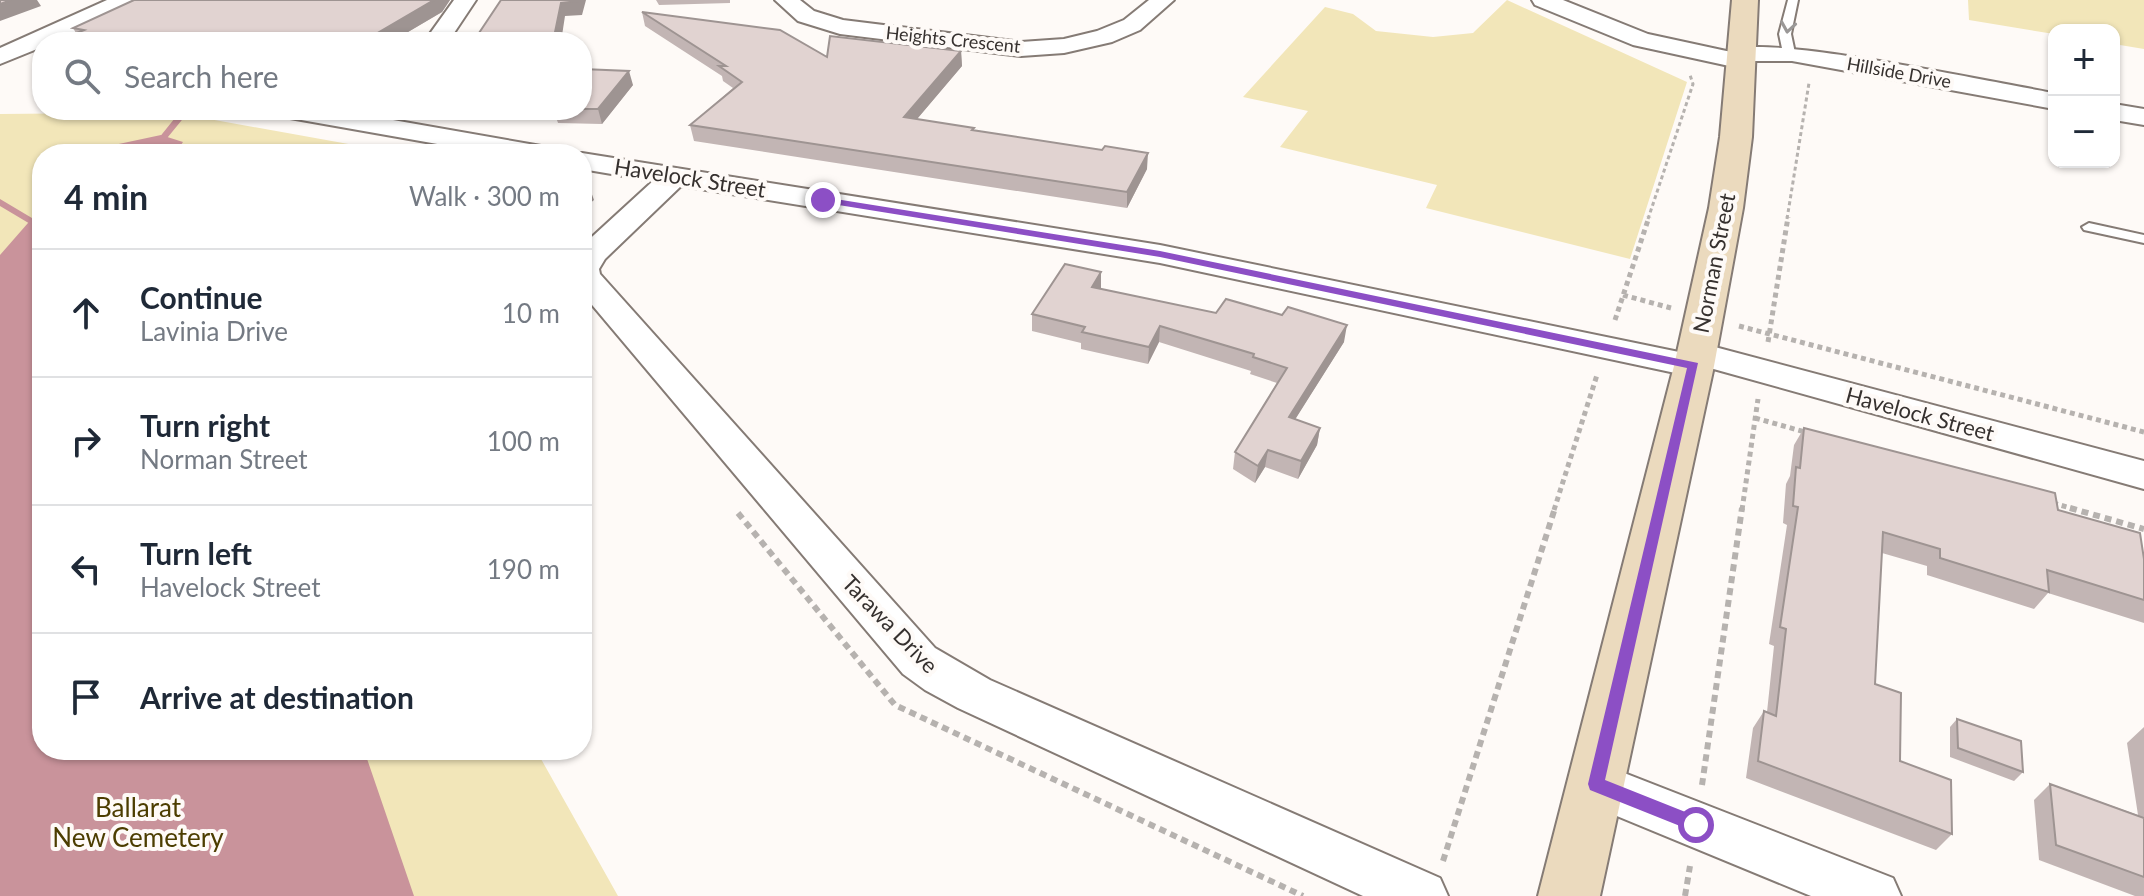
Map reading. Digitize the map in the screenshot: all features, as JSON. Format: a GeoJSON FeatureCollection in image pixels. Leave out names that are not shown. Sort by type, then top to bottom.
{"type":"FeatureCollection","features":[{"type":"Feature","properties":{"kind":"street"},"geometry":{"type":"LineString","coordinates":[[58,32],[126,0]]}},
{"type":"Feature","properties":{"kind":"street"},"geometry":{"type":"LineString","coordinates":[[443,32],[465,0]]}},
{"type":"Feature","properties":{"kind":"street","name":"Heights Crescent"},"geometry":{"type":"LineString","coordinates":[[786,0],[806,16],[840,27],[1021,49],[1064,46],[1104,37],[1132,25],[1163,0]]}},
{"type":"Feature","properties":{"kind":"street","name":"Hillside Drive"},"geometry":{"type":"LineString","coordinates":[[1543,0],[1633,38],[1689,52],[1743,58],[1800,55],[2048,100]]}},
{"type":"Feature","properties":{"kind":"street","name":"Norman Street"},"geometry":{"type":"LineString","coordinates":[[1569,896],[1698,345],[1726,208],[1743,58],[1745,0]]}},
{"type":"Feature","properties":{"kind":"street"},"geometry":{"type":"LineString","coordinates":[[0,59],[32,44]]}},
{"type":"Feature","properties":{"kind":"street"},"geometry":{"type":"LineString","coordinates":[[0,59],[32,66]]}},
{"type":"Feature","properties":{"kind":"street"},"geometry":{"type":"LineString","coordinates":[[2120,113],[2144,117]]}},
{"type":"Feature","properties":{"kind":"street"},"geometry":{"type":"LineString","coordinates":[[392,120],[497,144]]}},
{"type":"Feature","properties":{"kind":"street","name":"Havelock Street"},"geometry":{"type":"LineString","coordinates":[[592,163],[1160,254],[1607,346],[1698,345],[1763,371],[2144,475]]}},
{"type":"Feature","properties":{"kind":"street","name":"Tarawa Drive"},"geometry":{"type":"LineString","coordinates":[[592,254],[675,176]]}},
{"type":"Feature","properties":{"kind":"street","name":"Tarawa Drive"},"geometry":{"type":"LineString","coordinates":[[592,284],[919,661],[941,677],[974,694],[1431,882]]}},
{"type":"Feature","properties":{"kind":"street"},"geometry":{"type":"LineString","coordinates":[[1596,784],[1874,896]]}},
{"type":"Feature","properties":{"kind":"lane"},"geometry":{"type":"LineString","coordinates":[[1793,0],[1785,34],[1800,55]]}},
{"type":"Feature","properties":{"kind":"lane"},"geometry":{"type":"LineString","coordinates":[[2089,227],[2144,239]]}},
{"type":"Feature","properties":{"kind":"path"},"geometry":{"type":"LineString","coordinates":[[1431,882],[1693,84],[1687,65],[1689,52]]}},
{"type":"Feature","properties":{"kind":"path"},"geometry":{"type":"LineString","coordinates":[[1702,788],[1770,334],[1800,55]]}},
{"type":"Feature","properties":{"kind":"path"},"geometry":{"type":"LineString","coordinates":[[1623,295],[1698,345],[1770,334],[2144,432]]}},
{"type":"Feature","properties":{"kind":"path"},"geometry":{"type":"LineString","coordinates":[[1755,418],[1815,435]]}},
{"type":"Feature","properties":{"kind":"path"},"geometry":{"type":"LineString","coordinates":[[2039,499],[2144,529]]}},
{"type":"Feature","properties":{"kind":"green space"},"geometry":{"type":"Polygon","coordinates":[[[1507,0],[1687,82],[1630,259],[1426,208],[1437,185],[1280,147],[1308,111],[1243,97],[1325,7],[1353,14],[1376,31],[1433,37],[1473,33],[1507,0]]]}},
{"type":"Feature","properties":{"kind":"green space"},"geometry":{"type":"Polygon","coordinates":[[[1968,0],[2144,0],[2144,49],[2120,45],[2120,24],[2048,24],[2048,33],[1969,20],[1968,0]]]}},
{"type":"Feature","properties":{"kind":"green space","name":"Ballarat New Cemetery"},"geometry":{"type":"Polygon","coordinates":[[[0,114],[32,114],[32,120],[215,120],[348,144],[32,144],[32,760],[542,760],[618,896],[0,896],[0,114]]]}},
{"type":"Feature","properties":{"kind":"shaded area"},"geometry":{"type":"Polygon","coordinates":[[[161,135],[183,142],[182,144],[119,144],[161,135]]]}},
{"type":"Feature","properties":{"kind":"shaded area"},"geometry":{"type":"Polygon","coordinates":[[[32,218],[32,760],[367,760],[414,896],[0,896],[0,255],[32,218]]]}},
{"type":"Feature","properties":{"kind":"building"},"geometry":{"type":"Polygon","coordinates":[[[134,0],[434,0],[379,32],[79,32],[84,30],[73,28],[134,0]]]}},
{"type":"Feature","properties":{"kind":"building"},"geometry":{"type":"Polygon","coordinates":[[[501,0],[579,0],[561,3],[555,32],[480,32],[501,0]]]}},
{"type":"Feature","properties":{"kind":"building"},"geometry":{"type":"Polygon","coordinates":[[[642,12],[780,30],[827,57],[830,36],[961,51],[904,117],[1102,150],[1105,146],[1148,153],[1127,192],[690,125],[742,82],[719,66],[726,66],[642,12]]]}},
{"type":"Feature","properties":{"kind":"building"},"geometry":{"type":"Polygon","coordinates":[[[592,69],[629,71],[598,109],[592,109],[592,69]]]}},
{"type":"Feature","properties":{"kind":"building"},"geometry":{"type":"Polygon","coordinates":[[[1065,264],[1101,272],[1092,287],[1216,313],[1226,299],[1282,315],[1288,307],[1347,325],[1289,417],[1320,428],[1301,461],[1268,450],[1258,466],[1235,452],[1287,368],[1253,357],[1254,354],[1160,326],[1149,347],[1082,332],[1085,327],[1032,314],[1065,264]]]}},
{"type":"Feature","properties":{"kind":"building"},"geometry":{"type":"Polygon","coordinates":[[[1804,428],[2055,493],[2058,510],[2140,533],[2144,559],[2144,600],[2047,570],[2049,592],[1940,558],[1940,549],[1883,532],[1875,684],[1901,693],[1900,761],[1951,780],[1952,834],[1758,761],[1764,711],[1776,716],[1786,629],[1780,627],[1798,507],[1793,506],[1796,467],[1800,468],[1804,428]]]}},
{"type":"Feature","properties":{"kind":"building"},"geometry":{"type":"Polygon","coordinates":[[[1957,719],[2021,741],[2023,772],[1958,748],[1957,719]]]}},
{"type":"Feature","properties":{"kind":"building"},"geometry":{"type":"Polygon","coordinates":[[[2050,784],[2144,818],[2144,877],[2056,845],[2050,784]]]}},
{"type":"Feature","properties":{"kind":"waterway"},"geometry":{"type":"LineString","coordinates":[[158,144],[178,120]]}},
{"type":"Feature","properties":{"kind":"waterway"},"geometry":{"type":"LineString","coordinates":[[0,202],[32,222]]}},
{"type":"Feature","properties":{"kind":"route"},"geometry":{"type":"LineString","coordinates":[[823,200],[1160,254],[1694,366],[1596,784],[1696,825]]}}]}
